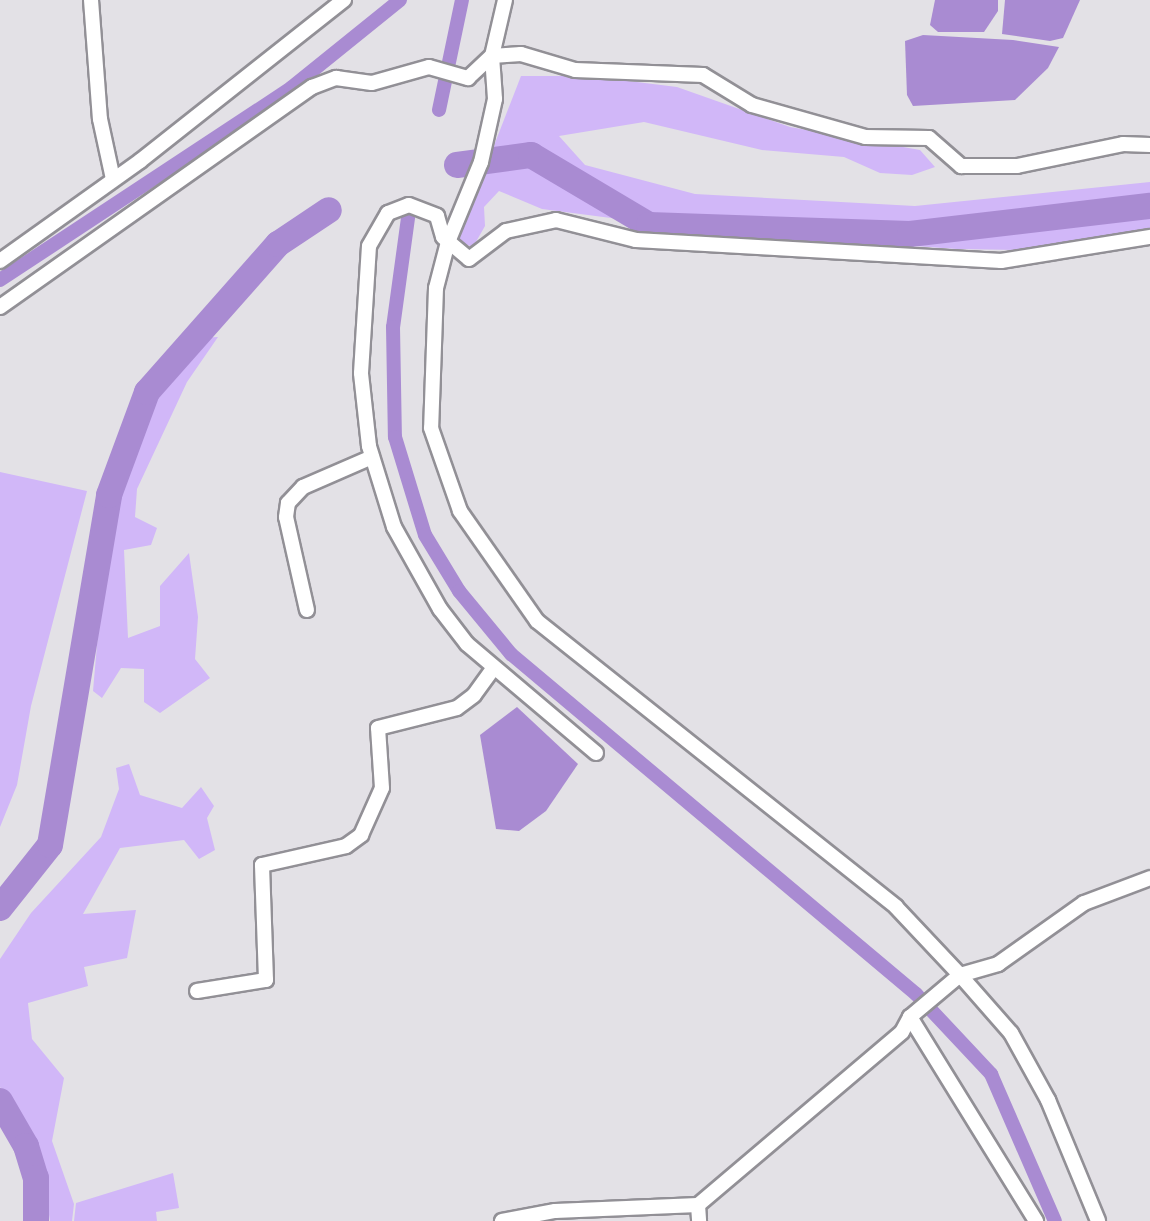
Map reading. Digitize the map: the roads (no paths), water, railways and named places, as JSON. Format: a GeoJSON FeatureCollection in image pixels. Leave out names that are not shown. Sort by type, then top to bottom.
{"type":"FeatureCollection","features":[{"type":"Feature","properties":{"kind":"street"},"geometry":{"type":"LineString","coordinates":[[91,0],[100,119],[113,179]]}},
{"type":"Feature","properties":{"kind":"street"},"geometry":{"type":"LineString","coordinates":[[0,261],[113,179],[344,0]]}},
{"type":"Feature","properties":{"kind":"street"},"geometry":{"type":"LineString","coordinates":[[505,0],[492,56],[495,99],[481,162],[448,242],[436,288],[431,428],[460,511],[486,555],[537,621],[896,907],[954,979],[1018,1046],[1048,1100],[1098,1221]]}},
{"type":"Feature","properties":{"kind":"street"},"geometry":{"type":"LineString","coordinates":[[0,307],[312,87],[336,78],[372,83],[436,68],[468,78],[492,56],[521,54],[575,70],[703,75],[752,105],[865,137],[929,138],[961,166],[1017,166],[1123,144],[1150,145]]}},
{"type":"Feature","properties":{"kind":"street"},"geometry":{"type":"LineString","coordinates":[[596,753],[492,670],[467,644],[426,587],[394,527],[372,457],[361,331],[369,246],[388,213],[409,205],[437,216],[448,242],[469,259],[506,231],[556,220],[636,240],[1001,261],[1150,237]]}},
{"type":"Feature","properties":{"kind":"street"},"geometry":{"type":"LineString","coordinates":[[307,610],[286,517],[288,503],[303,487],[372,457]]}},
{"type":"Feature","properties":{"kind":"street"},"geometry":{"type":"LineString","coordinates":[[197,991],[266,980],[262,865],[346,846],[361,835],[382,788],[378,728],[457,708],[474,695],[492,670]]}},
{"type":"Feature","properties":{"kind":"street"},"geometry":{"type":"LineString","coordinates":[[502,1221],[555,1211],[698,1205],[902,1032],[910,1017],[954,979],[998,964],[1084,903],[1150,878]]}},
{"type":"Feature","properties":{"kind":"street"},"geometry":{"type":"LineString","coordinates":[[910,1017],[1036,1221]]}},
{"type":"Feature","properties":{"kind":"street"},"geometry":{"type":"LineString","coordinates":[[698,1205],[699,1221]]}},
{"type":"Feature","properties":{"kind":"waterway"},"geometry":{"type":"LineString","coordinates":[[0,280],[291,88],[400,0]]}},
{"type":"Feature","properties":{"kind":"waterway"},"geometry":{"type":"LineString","coordinates":[[439,110],[462,0]]}},
{"type":"Feature","properties":{"kind":"waterway"},"geometry":{"type":"LineString","coordinates":[[457,165],[531,155],[649,225],[910,234],[1150,206]]}},
{"type":"Feature","properties":{"kind":"waterway"},"geometry":{"type":"LineString","coordinates":[[0,908],[50,845],[109,495],[147,392],[278,244],[329,210]]}},
{"type":"Feature","properties":{"kind":"waterway"},"geometry":{"type":"LineString","coordinates":[[408,218],[393,327],[395,437],[425,535],[459,591],[511,654],[916,994],[991,1074],[1055,1221]]}},
{"type":"Feature","properties":{"kind":"waterway"},"geometry":{"type":"LineString","coordinates":[[0,1101],[26,1146],[36,1178],[36,1221]]}}]}
